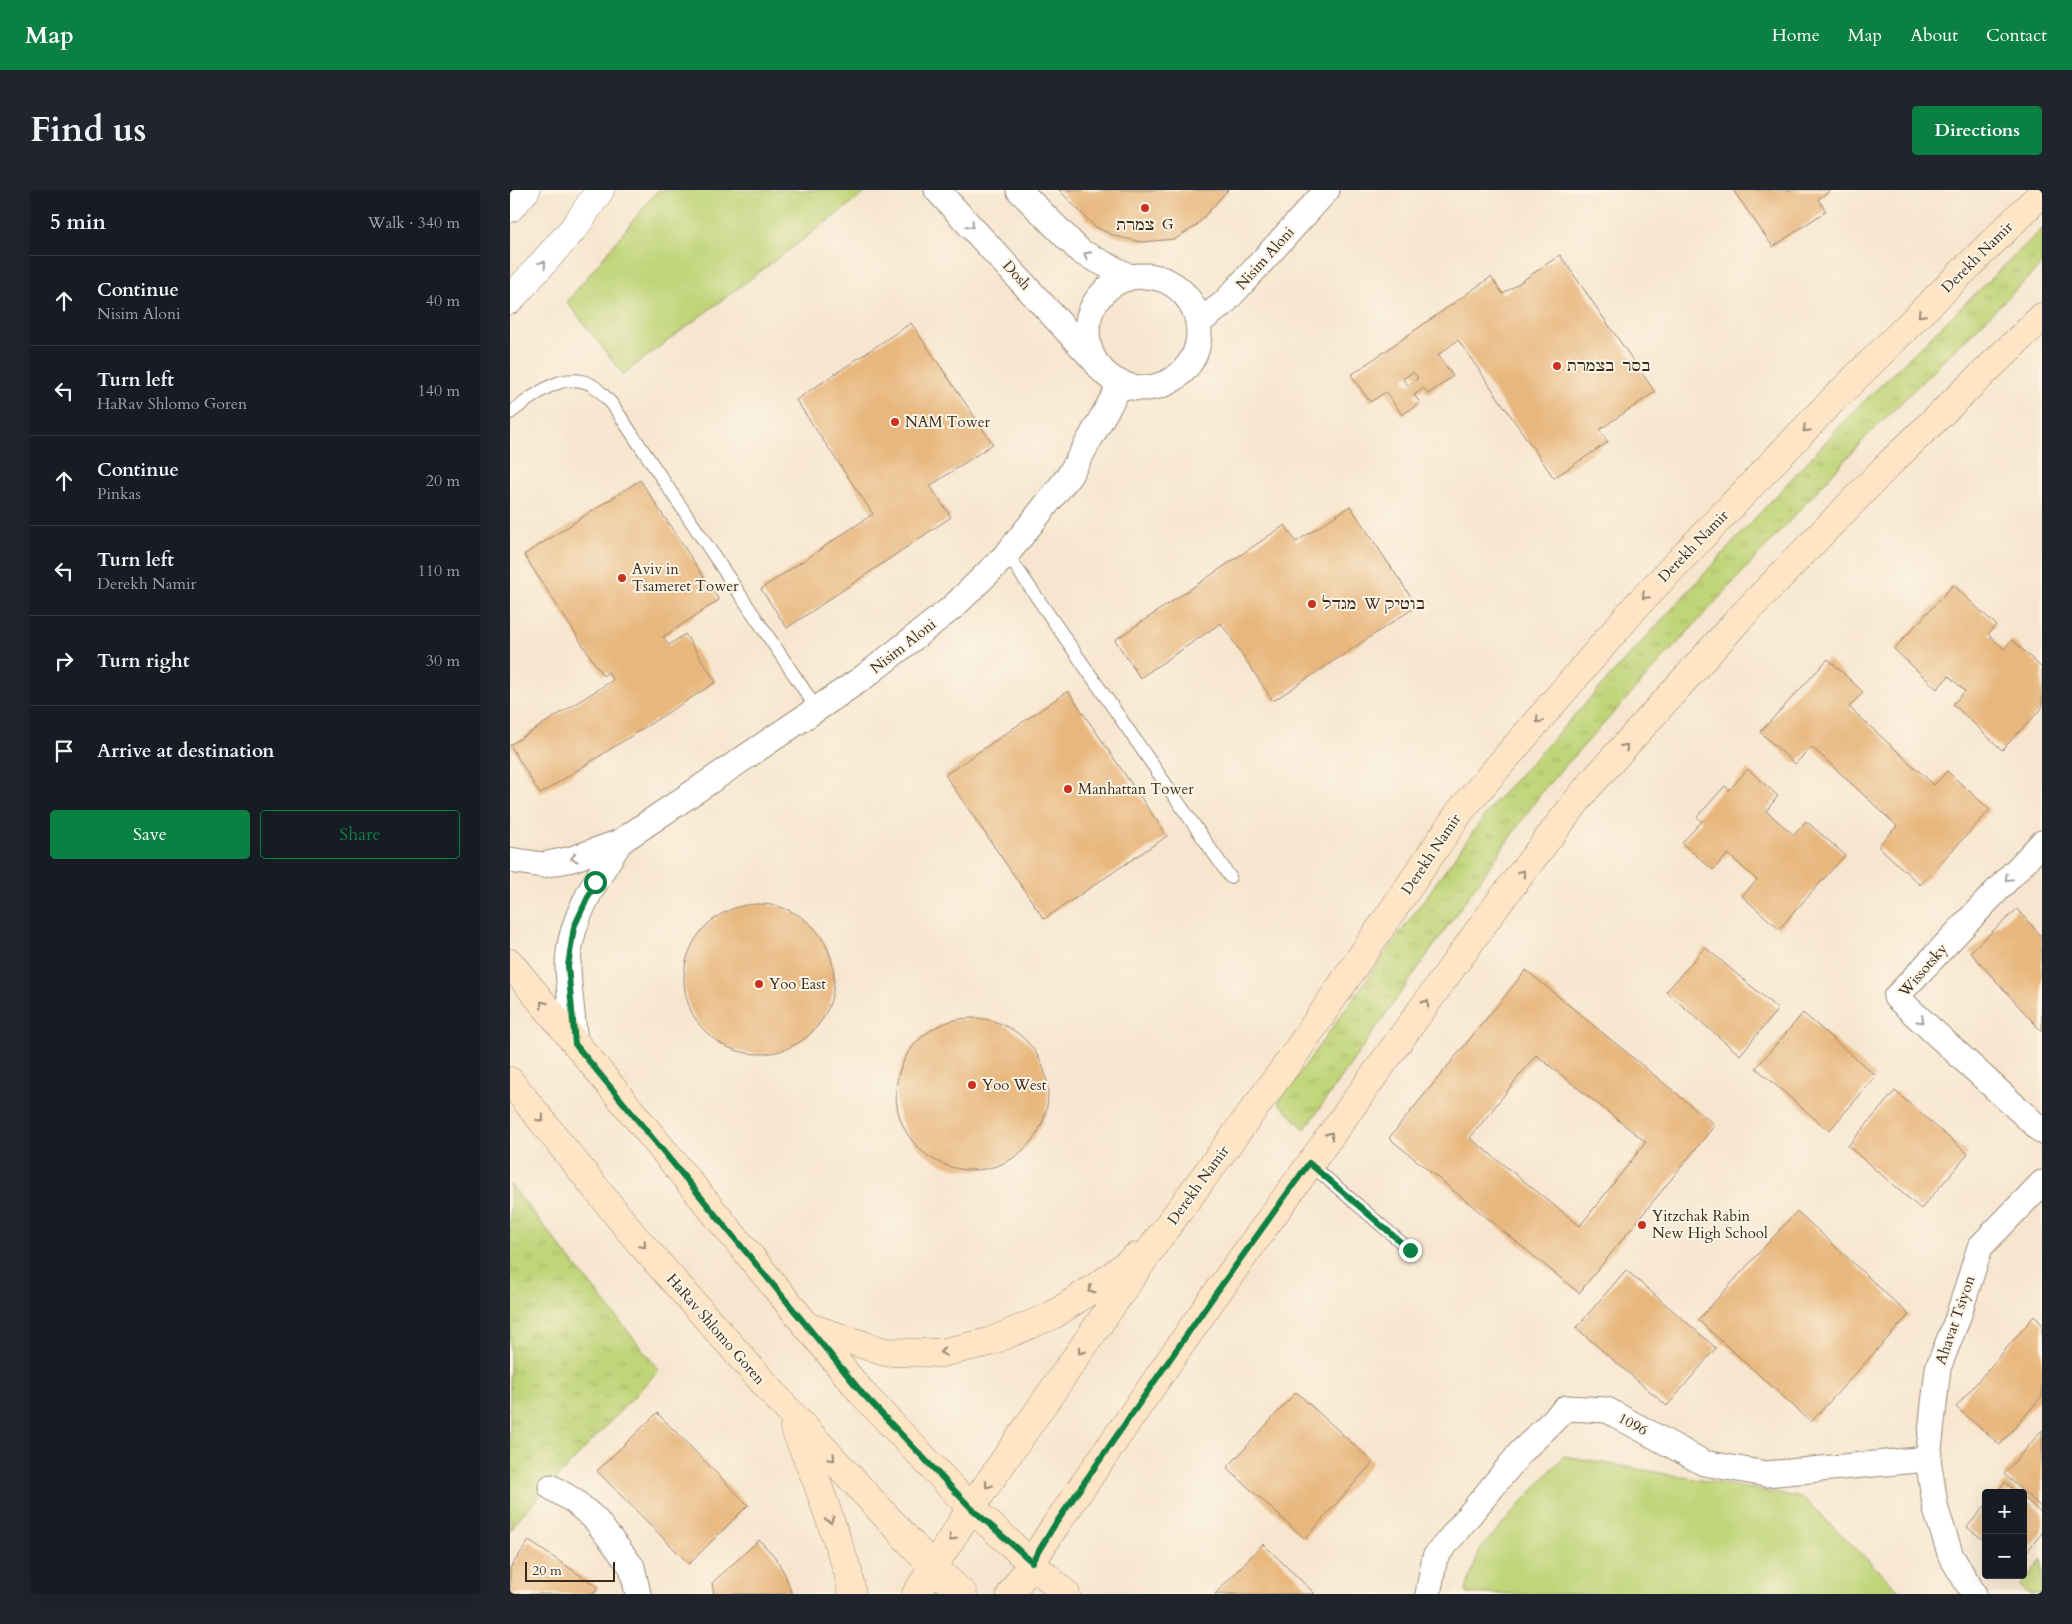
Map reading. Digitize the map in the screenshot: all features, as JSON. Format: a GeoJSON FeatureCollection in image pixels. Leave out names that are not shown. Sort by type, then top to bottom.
{"type":"FeatureCollection","features":[{"type":"Feature","properties":{"kind":"main road","name":"Derekh Namir"},"geometry":{"type":"LineString","coordinates":[[916,1594],[971,1508],[1158,1239],[1294,1055],[1462,810],[1639,602],[1824,409],[2042,193]]}},
{"type":"Feature","properties":{"kind":"main road"},"geometry":{"type":"LineString","coordinates":[[1011,1594],[1054,1526],[1309,1163],[1500,901],[1587,788],[1739,619],[1891,462],[2042,317]]}},
{"type":"Feature","properties":{"kind":"main road"},"geometry":{"type":"LineString","coordinates":[[510,963],[862,1393],[971,1508],[1066,1594]]}},
{"type":"Feature","properties":{"kind":"main road","name":"HaRav Shlomo Goren"},"geometry":{"type":"LineString","coordinates":[[510,1081],[634,1236],[787,1409],[933,1567],[963,1594]]}},
{"type":"Feature","properties":{"kind":"main road"},"geometry":{"type":"LineString","coordinates":[[806,1326],[885,1352],[941,1353],[990,1342],[1053,1315],[1108,1279],[1158,1239]]}},
{"type":"Feature","properties":{"kind":"main road"},"geometry":{"type":"LineString","coordinates":[[787,1409],[817,1482],[848,1572],[852,1594]]}},
{"type":"Feature","properties":{"kind":"street"},"geometry":{"type":"LineString","coordinates":[[510,208],[526,190]]}},
{"type":"Feature","properties":{"kind":"street"},"geometry":{"type":"LineString","coordinates":[[510,300],[574,228],[600,190]]}},
{"type":"Feature","properties":{"kind":"street","name":"Dosh"},"geometry":{"type":"LineString","coordinates":[[937,190],[1095,362]]}},
{"type":"Feature","properties":{"kind":"street"},"geometry":{"type":"LineString","coordinates":[[1019,190],[1081,252],[1130,277]]}},
{"type":"Feature","properties":{"kind":"street","name":"Nisim Aloni"},"geometry":{"type":"LineString","coordinates":[[1198,323],[1224,303],[1327,190]]}},
{"type":"Feature","properties":{"kind":"street"},"geometry":{"type":"LineString","coordinates":[[1149,276],[1166,280],[1181,291],[1192,306],[1198,323],[1199,340],[1194,357],[1184,371],[1171,382],[1155,388],[1137,388],[1121,384],[1106,375],[1095,362],[1088,345],[1086,327],[1090,310],[1100,295],[1114,283],[1130,277],[1149,276]]}},
{"type":"Feature","properties":{"kind":"street","name":"Nisim Aloni"},"geometry":{"type":"LineString","coordinates":[[510,860],[542,864],[572,859],[620,842],[864,677],[953,607],[1008,554],[1069,476],[1121,384]]}},
{"type":"Feature","properties":{"kind":"street","name":"Nisim Aloni"},"geometry":{"type":"LineString","coordinates":[[575,1044],[568,966],[574,927],[595,882],[620,842]]}},
{"type":"Feature","properties":{"kind":"street","name":"Wissotsky"},"geometry":{"type":"LineString","coordinates":[[2042,843],[1896,997],[2042,1131]]}},
{"type":"Feature","properties":{"kind":"street","name":"Ahavat Tsiyon"},"geometry":{"type":"LineString","coordinates":[[1974,1594],[1951,1556],[1936,1510],[1928,1459],[1938,1368],[1957,1320],[1980,1247],[2042,1183]]}},
{"type":"Feature","properties":{"kind":"street","name":"1096"},"geometry":{"type":"LineString","coordinates":[[1428,1594],[1435,1557],[1521,1452],[1566,1408],[1607,1410],[1704,1463],[1766,1474],[1928,1459]]}},
{"type":"Feature","properties":{"kind":"street"},"geometry":{"type":"LineString","coordinates":[[551,1487],[574,1501],[595,1519],[632,1568],[638,1594]]}},
{"type":"Feature","properties":{"kind":"lane"},"geometry":{"type":"LineString","coordinates":[[510,413],[546,388],[559,382],[578,380],[592,386],[612,404],[817,709]]}},
{"type":"Feature","properties":{"kind":"lane"},"geometry":{"type":"LineString","coordinates":[[1008,554],[1230,877]]}},
{"type":"Feature","properties":{"kind":"lane"},"geometry":{"type":"LineString","coordinates":[[1309,1163],[1410,1250]]}},
{"type":"Feature","properties":{"kind":"green space"},"geometry":{"type":"Polygon","coordinates":[[[658,190],[869,190],[623,374],[567,302],[658,190]]]}},
{"type":"Feature","properties":{"kind":"green space"},"geometry":{"type":"Polygon","coordinates":[[[2042,229],[2042,264],[1868,435],[1544,789],[1305,1129],[1278,1103],[1493,804],[1850,415],[2042,229]]]}},
{"type":"Feature","properties":{"kind":"green space"},"geometry":{"type":"Polygon","coordinates":[[[510,1184],[659,1370],[519,1518],[510,1531],[510,1184]]]}},
{"type":"Feature","properties":{"kind":"green space"},"geometry":{"type":"Polygon","coordinates":[[[1564,1456],[1803,1498],[1903,1594],[1467,1594],[1466,1589],[1480,1549],[1564,1456]]]}},
{"type":"Feature","properties":{"kind":"green space"},"geometry":{"type":"Polygon","coordinates":[[[2042,1559],[2042,1594],[2029,1594],[2020,1586],[2042,1559]]]}},
{"type":"Feature","properties":{"kind":"building","name":"צמרת G"},"geometry":{"type":"Polygon","coordinates":[[[1059,190],[1228,190],[1196,226],[1175,239],[1141,242],[1115,236],[1094,226],[1059,190]]]}},
{"type":"Feature","properties":{"kind":"building"},"geometry":{"type":"Polygon","coordinates":[[[1733,190],[1831,190],[1818,199],[1826,211],[1773,247],[1733,190]]]}},
{"type":"Feature","properties":{"kind":"building","name":"בסר בצמרת"},"geometry":{"type":"Polygon","coordinates":[[[1560,255],[1655,392],[1599,430],[1608,442],[1554,478],[1458,340],[1438,355],[1453,376],[1428,394],[1424,388],[1414,395],[1420,403],[1402,415],[1386,392],[1370,402],[1351,375],[1491,277],[1503,294],[1560,255]],[[1413,372],[1403,379],[1408,386],[1418,378],[1413,372]]]}},
{"type":"Feature","properties":{"kind":"building","name":"NAM Tower"},"geometry":{"type":"Polygon","coordinates":[[[911,323],[993,444],[930,486],[951,517],[787,628],[761,589],[873,514],[796,400],[911,323]]]}},
{"type":"Feature","properties":{"kind":"building","name":"Aviv in Tsameret Tower"},"geometry":{"type":"Polygon","coordinates":[[[640,480],[719,600],[663,637],[669,645],[685,634],[716,682],[540,794],[510,745],[613,680],[608,672],[603,676],[524,555],[640,480]]]}},
{"type":"Feature","properties":{"kind":"building","name":"מגדל W בוטיק"},"geometry":{"type":"Polygon","coordinates":[[[1350,506],[1417,606],[1273,701],[1221,623],[1140,678],[1115,640],[1285,525],[1296,542],[1350,506]]]}},
{"type":"Feature","properties":{"kind":"building"},"geometry":{"type":"Polygon","coordinates":[[[1953,585],[1996,625],[1988,634],[2004,649],[2012,640],[2042,668],[2042,708],[2002,750],[1953,704],[1965,691],[1949,676],[1937,689],[1894,649],[1953,585]]]}},
{"type":"Feature","properties":{"kind":"building"},"geometry":{"type":"Polygon","coordinates":[[[1828,659],[1863,692],[1849,707],[1934,785],[1947,771],[1990,810],[1920,885],[1878,846],[1897,826],[1812,747],[1795,764],[1760,732],[1828,659]]]}},
{"type":"Feature","properties":{"kind":"building","name":"Manhattan Tower"},"geometry":{"type":"Polygon","coordinates":[[[1068,691],[1167,836],[1044,919],[945,775],[1068,691]]]}},
{"type":"Feature","properties":{"kind":"building"},"geometry":{"type":"Polygon","coordinates":[[[1748,769],[1778,796],[1766,811],[1794,835],[1806,821],[1845,855],[1779,929],[1742,896],[1757,880],[1728,854],[1713,870],[1682,843],[1702,821],[1697,817],[1725,786],[1729,790],[1748,769]]]}},
{"type":"Feature","properties":{"kind":"building","name":"Yoo East"},"geometry":{"type":"Polygon","coordinates":[[[759,904],[788,910],[812,926],[828,950],[834,979],[828,1008],[812,1032],[788,1048],[759,1054],[730,1048],[706,1032],[690,1008],[684,979],[690,950],[706,926],[730,910],[759,904]]]}},
{"type":"Feature","properties":{"kind":"building"},"geometry":{"type":"Polygon","coordinates":[[[2017,909],[2042,937],[2042,1032],[1970,952],[2017,909]]]}},
{"type":"Feature","properties":{"kind":"building"},"geometry":{"type":"Polygon","coordinates":[[[1705,947],[1778,1009],[1740,1055],[1666,992],[1705,947]]]}},
{"type":"Feature","properties":{"kind":"building"},"geometry":{"type":"Polygon","coordinates":[[[1526,970],[1715,1125],[1579,1293],[1389,1138],[1526,970]],[[1536,1055],[1470,1138],[1580,1226],[1646,1142],[1536,1055]]]}},
{"type":"Feature","properties":{"kind":"building"},"geometry":{"type":"Polygon","coordinates":[[[1803,1013],[1876,1076],[1829,1131],[1756,1068],[1803,1013]]]}},
{"type":"Feature","properties":{"kind":"building","name":"Yoo West"},"geometry":{"type":"Polygon","coordinates":[[[972,1018],[987,1019],[1001,1024],[1026,1040],[1042,1065],[1047,1079],[1047,1109],[1042,1123],[1026,1148],[1001,1164],[987,1169],[972,1170],[957,1169],[943,1164],[918,1148],[902,1123],[897,1109],[896,1094],[897,1079],[902,1065],[918,1040],[943,1024],[957,1019],[972,1018]]]}},
{"type":"Feature","properties":{"kind":"building"},"geometry":{"type":"Polygon","coordinates":[[[1895,1091],[1968,1154],[1921,1209],[1848,1146],[1895,1091]]]}},
{"type":"Feature","properties":{"kind":"building"},"geometry":{"type":"Polygon","coordinates":[[[1797,1211],[1909,1315],[1811,1422],[1698,1320],[1797,1211]]]}},
{"type":"Feature","properties":{"kind":"building"},"geometry":{"type":"Polygon","coordinates":[[[1626,1270],[1716,1348],[1667,1406],[1576,1328],[1626,1270]]]}},
{"type":"Feature","properties":{"kind":"building"},"geometry":{"type":"Polygon","coordinates":[[[2034,1316],[2042,1324],[2042,1396],[2000,1445],[1956,1407],[2034,1316]]]}},
{"type":"Feature","properties":{"kind":"building"},"geometry":{"type":"Polygon","coordinates":[[[1296,1392],[1373,1462],[1305,1539],[1227,1468],[1296,1392]]]}},
{"type":"Feature","properties":{"kind":"building"},"geometry":{"type":"Polygon","coordinates":[[[657,1413],[748,1505],[689,1564],[597,1471],[657,1413]]]}},
{"type":"Feature","properties":{"kind":"building"},"geometry":{"type":"Polygon","coordinates":[[[2042,1430],[2042,1508],[2027,1495],[2027,1489],[2021,1489],[2004,1474],[2042,1430]]]}},
{"type":"Feature","properties":{"kind":"building"},"geometry":{"type":"Polygon","coordinates":[[[2005,1482],[2013,1489],[1999,1489],[2005,1482]]]}},
{"type":"Feature","properties":{"kind":"building"},"geometry":{"type":"Polygon","coordinates":[[[2027,1500],[2042,1513],[2042,1533],[2027,1551],[2027,1500]]]}},
{"type":"Feature","properties":{"kind":"building"},"geometry":{"type":"Polygon","coordinates":[[[1982,1510],[1982,1539],[1967,1527],[1982,1510]]]}},
{"type":"Feature","properties":{"kind":"building"},"geometry":{"type":"Polygon","coordinates":[[[759,1540],[775,1557],[785,1574],[792,1594],[714,1594],[712,1583],[759,1540]]]}},
{"type":"Feature","properties":{"kind":"building"},"geometry":{"type":"Polygon","coordinates":[[[529,1541],[598,1587],[594,1594],[510,1594],[510,1568],[529,1541]]]}},
{"type":"Feature","properties":{"kind":"building"},"geometry":{"type":"Polygon","coordinates":[[[1263,1544],[1315,1594],[1215,1594],[1263,1544]]]}},
{"type":"Feature","properties":{"kind":"place","name":"צמרת G"},"geometry":{"type":"Point","coordinates":[1145,208]}},
{"type":"Feature","properties":{"kind":"place","name":"בסר בצמרת"},"geometry":{"type":"Point","coordinates":[1557,366]}},
{"type":"Feature","properties":{"kind":"place","name":"NAM Tower"},"geometry":{"type":"Point","coordinates":[895,422]}},
{"type":"Feature","properties":{"kind":"place","name":"Aviv in Tsameret Tower"},"geometry":{"type":"Point","coordinates":[622,578]}},
{"type":"Feature","properties":{"kind":"place","name":"מגדל W בוטיק"},"geometry":{"type":"Point","coordinates":[1312,604]}},
{"type":"Feature","properties":{"kind":"place","name":"Manhattan Tower"},"geometry":{"type":"Point","coordinates":[1068,789]}},
{"type":"Feature","properties":{"kind":"place","name":"Yoo East"},"geometry":{"type":"Point","coordinates":[759,984]}},
{"type":"Feature","properties":{"kind":"place","name":"Yoo West"},"geometry":{"type":"Point","coordinates":[972,1085]}},
{"type":"Feature","properties":{"kind":"place","name":"Yitzchak Rabin New High School"},"geometry":{"type":"Point","coordinates":[1642,1225]}},
{"type":"Feature","properties":{"kind":"route"},"geometry":{"type":"LineString","coordinates":[[595,882],[574,927],[568,966],[575,1044],[862,1393],[971,1508],[1032,1562],[1054,1526],[1309,1163],[1410,1250]]}}]}
